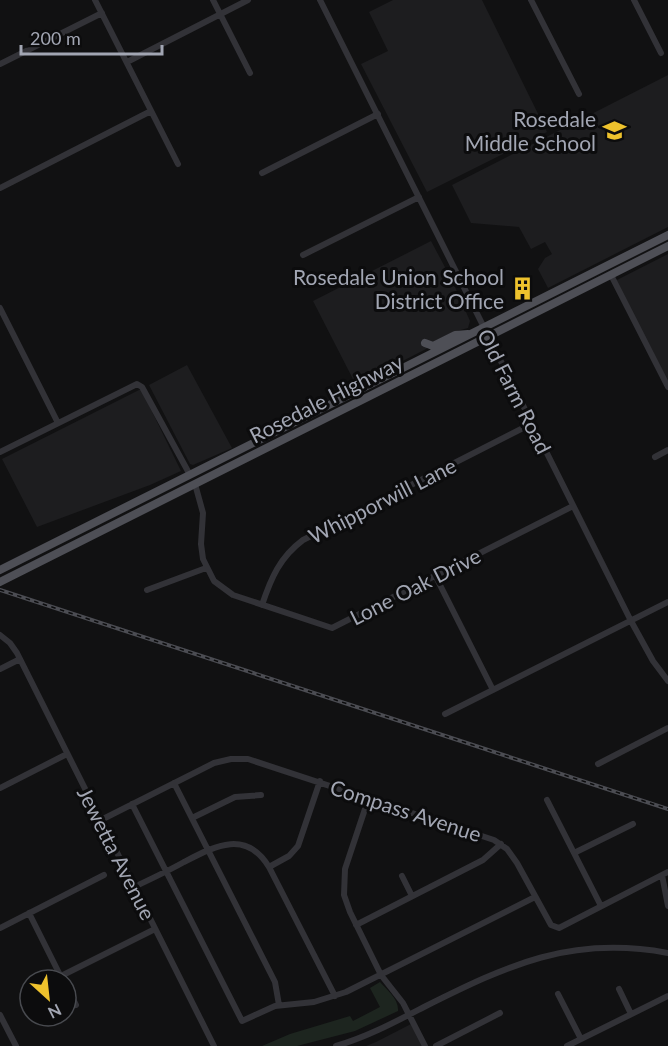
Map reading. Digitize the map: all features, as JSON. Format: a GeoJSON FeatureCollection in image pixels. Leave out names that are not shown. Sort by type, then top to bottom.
{"type":"FeatureCollection","features":[{"type":"Feature","properties":{"kind":"main road","name":"Rosedale Highway"},"geometry":{"type":"LineString","coordinates":[[0,570],[668,235]]}},
{"type":"Feature","properties":{"kind":"main road","name":"Rosedale Highway"},"geometry":{"type":"LineString","coordinates":[[0,582],[668,246]]}},
{"type":"Feature","properties":{"kind":"main road"},"geometry":{"type":"LineString","coordinates":[[568,297],[608,271],[613,263]]}},
{"type":"Feature","properties":{"kind":"main road"},"geometry":{"type":"LineString","coordinates":[[425,343],[433,346],[455,335],[472,333]]}},
{"type":"Feature","properties":{"kind":"main road"},"geometry":{"type":"LineString","coordinates":[[330,416],[341,406],[389,380],[393,373]]}},
{"type":"Feature","properties":{"kind":"main road"},"geometry":{"type":"LineString","coordinates":[[195,484],[197,477],[243,452],[254,443]]}},
{"type":"Feature","properties":{"kind":"main road"},"geometry":{"type":"LineString","coordinates":[[90,537],[110,522],[188,482],[190,475]]}},
{"type":"Feature","properties":{"kind":"street"},"geometry":{"type":"LineString","coordinates":[[95,0],[178,164]]}},
{"type":"Feature","properties":{"kind":"street"},"geometry":{"type":"LineString","coordinates":[[213,0],[250,73]]}},
{"type":"Feature","properties":{"kind":"street"},"geometry":{"type":"LineString","coordinates":[[127,62],[248,0]]}},
{"type":"Feature","properties":{"kind":"street","name":"Old Farm Road"},"geometry":{"type":"LineString","coordinates":[[320,0],[631,621],[653,661],[668,681]]}},
{"type":"Feature","properties":{"kind":"street"},"geometry":{"type":"LineString","coordinates":[[531,0],[579,94]]}},
{"type":"Feature","properties":{"kind":"street"},"geometry":{"type":"LineString","coordinates":[[634,0],[661,53]]}},
{"type":"Feature","properties":{"kind":"street"},"geometry":{"type":"LineString","coordinates":[[0,64],[102,13]]}},
{"type":"Feature","properties":{"kind":"street"},"geometry":{"type":"LineString","coordinates":[[0,188],[151,111]]}},
{"type":"Feature","properties":{"kind":"street"},"geometry":{"type":"LineString","coordinates":[[262,173],[378,114]]}},
{"type":"Feature","properties":{"kind":"street"},"geometry":{"type":"LineString","coordinates":[[303,255],[419,197]]}},
{"type":"Feature","properties":{"kind":"street"},"geometry":{"type":"LineString","coordinates":[[611,275],[668,387]]}},
{"type":"Feature","properties":{"kind":"street"},"geometry":{"type":"LineString","coordinates":[[0,308],[58,423]]}},
{"type":"Feature","properties":{"kind":"street"},"geometry":{"type":"LineString","coordinates":[[0,452],[137,384],[142,387],[190,475]]}},
{"type":"Feature","properties":{"kind":"street","name":"Whipporwill Lane"},"geometry":{"type":"LineString","coordinates":[[262,605],[270,580],[279,563],[303,540],[531,424]]}},
{"type":"Feature","properties":{"kind":"street"},"geometry":{"type":"LineString","coordinates":[[655,457],[668,450]]}},
{"type":"Feature","properties":{"kind":"street"},"geometry":{"type":"LineString","coordinates":[[147,590],[206,568],[201,551],[203,513],[195,484]]}},
{"type":"Feature","properties":{"kind":"street","name":"Lone Oak Drive"},"geometry":{"type":"LineString","coordinates":[[206,568],[214,581],[226,591],[332,628],[573,506]]}},
{"type":"Feature","properties":{"kind":"street"},"geometry":{"type":"LineString","coordinates":[[435,575],[493,690]]}},
{"type":"Feature","properties":{"kind":"street"},"geometry":{"type":"LineString","coordinates":[[446,714],[668,602]]}},
{"type":"Feature","properties":{"kind":"street","name":"Jewetta Avenue"},"geometry":{"type":"LineString","coordinates":[[0,635],[14,647],[214,1046]]}},
{"type":"Feature","properties":{"kind":"street"},"geometry":{"type":"LineString","coordinates":[[0,669],[20,659]]}},
{"type":"Feature","properties":{"kind":"street"},"geometry":{"type":"LineString","coordinates":[[598,764],[668,728]]}},
{"type":"Feature","properties":{"kind":"street"},"geometry":{"type":"LineString","coordinates":[[0,788],[67,754]]}},
{"type":"Feature","properties":{"kind":"street","name":"Compass Avenue"},"geometry":{"type":"LineString","coordinates":[[100,820],[214,763],[239,758],[256,760],[486,836],[501,844],[517,863],[551,925],[559,928],[665,874]]}},
{"type":"Feature","properties":{"kind":"street"},"geometry":{"type":"LineString","coordinates":[[270,867],[289,856],[298,846],[320,781]]}},
{"type":"Feature","properties":{"kind":"street"},"geometry":{"type":"LineString","coordinates":[[174,783],[274,982],[279,1005]]}},
{"type":"Feature","properties":{"kind":"street"},"geometry":{"type":"LineString","coordinates":[[192,818],[235,797],[261,795]]}},
{"type":"Feature","properties":{"kind":"street"},"geometry":{"type":"LineString","coordinates":[[369,797],[344,878],[347,904],[381,975],[404,1004],[425,1046]]}},
{"type":"Feature","properties":{"kind":"street"},"geometry":{"type":"LineString","coordinates":[[547,800],[601,906]]}},
{"type":"Feature","properties":{"kind":"street"},"geometry":{"type":"LineString","coordinates":[[132,804],[242,1022],[268,1008],[314,1002],[335,996],[535,897]]}},
{"type":"Feature","properties":{"kind":"street"},"geometry":{"type":"LineString","coordinates":[[574,853],[633,824]]}},
{"type":"Feature","properties":{"kind":"street"},"geometry":{"type":"LineString","coordinates":[[134,887],[208,850],[226,844],[241,845],[255,851],[270,867],[335,996]]}},
{"type":"Feature","properties":{"kind":"street"},"geometry":{"type":"LineString","coordinates":[[356,925],[483,860],[501,844]]}},
{"type":"Feature","properties":{"kind":"street"},"geometry":{"type":"LineString","coordinates":[[665,874],[668,906]]}},
{"type":"Feature","properties":{"kind":"street"},"geometry":{"type":"LineString","coordinates":[[0,927],[104,875]]}},
{"type":"Feature","properties":{"kind":"street"},"geometry":{"type":"LineString","coordinates":[[402,876],[412,896]]}},
{"type":"Feature","properties":{"kind":"street"},"geometry":{"type":"LineString","coordinates":[[29,913],[57,968]]}},
{"type":"Feature","properties":{"kind":"street"},"geometry":{"type":"LineString","coordinates":[[78,970],[155,929]]}},
{"type":"Feature","properties":{"kind":"street"},"geometry":{"type":"LineString","coordinates":[[336,1046],[365,1036],[486,976],[540,957],[603,948],[668,953]]}},
{"type":"Feature","properties":{"kind":"street"},"geometry":{"type":"LineString","coordinates":[[619,989],[631,1014]]}},
{"type":"Feature","properties":{"kind":"street"},"geometry":{"type":"LineString","coordinates":[[558,994],[581,1039]]}},
{"type":"Feature","properties":{"kind":"street"},"geometry":{"type":"LineString","coordinates":[[567,1046],[667,996]]}},
{"type":"Feature","properties":{"kind":"street"},"geometry":{"type":"LineString","coordinates":[[436,1046],[500,1013]]}},
{"type":"Feature","properties":{"kind":"street"},"geometry":{"type":"LineString","coordinates":[[0,1015],[16,1046]]}},
{"type":"Feature","properties":{"kind":"shaded area"},"geometry":{"type":"Polygon","coordinates":[[[393,0],[482,0],[547,132],[427,192],[361,64],[388,51],[369,12],[393,0]]]}},
{"type":"Feature","properties":{"kind":"shaded area","name":"Rosedale Middle School"},"geometry":{"type":"Polygon","coordinates":[[[668,75],[668,227],[548,288],[538,269],[545,258],[552,254],[545,242],[531,249],[519,227],[471,223],[452,185],[668,75]]]}},
{"type":"Feature","properties":{"kind":"shaded area"},"geometry":{"type":"Polygon","coordinates":[[[431,241],[447,271],[445,277],[455,287],[470,321],[468,328],[453,332],[426,349],[356,385],[313,301],[431,241]]]}},
{"type":"Feature","properties":{"kind":"shaded area"},"geometry":{"type":"Polygon","coordinates":[[[668,254],[668,386],[615,281],[668,254]]]}},
{"type":"Feature","properties":{"kind":"shaded area"},"geometry":{"type":"Polygon","coordinates":[[[187,365],[232,448],[193,465],[190,464],[149,385],[187,365]]]}},
{"type":"Feature","properties":{"kind":"shaded area"},"geometry":{"type":"Polygon","coordinates":[[[141,389],[181,471],[150,485],[37,527],[2,459],[141,389]]]}},
{"type":"Feature","properties":{"kind":"shaded area"},"geometry":{"type":"Polygon","coordinates":[[[380,982],[395,999],[398,1011],[355,1031],[297,1046],[262,1046],[290,1034],[350,1016],[353,1021],[380,1007],[370,988],[380,982]]]}},
{"type":"Feature","properties":{"kind":"shaded area"},"geometry":{"type":"Polygon","coordinates":[[[411,1024],[423,1046],[366,1046],[376,1042],[411,1024]]]}},
{"type":"Feature","properties":{"kind":"railway"},"geometry":{"type":"LineString","coordinates":[[0,590],[668,809]]}},
{"type":"Feature","properties":{"kind":"place","name":"Rosedale Middle School"},"geometry":{"type":"Point","coordinates":[614,130]}},
{"type":"Feature","properties":{"kind":"place","name":"Rosedale Union School District Office"},"geometry":{"type":"Point","coordinates":[522,288]}}]}
